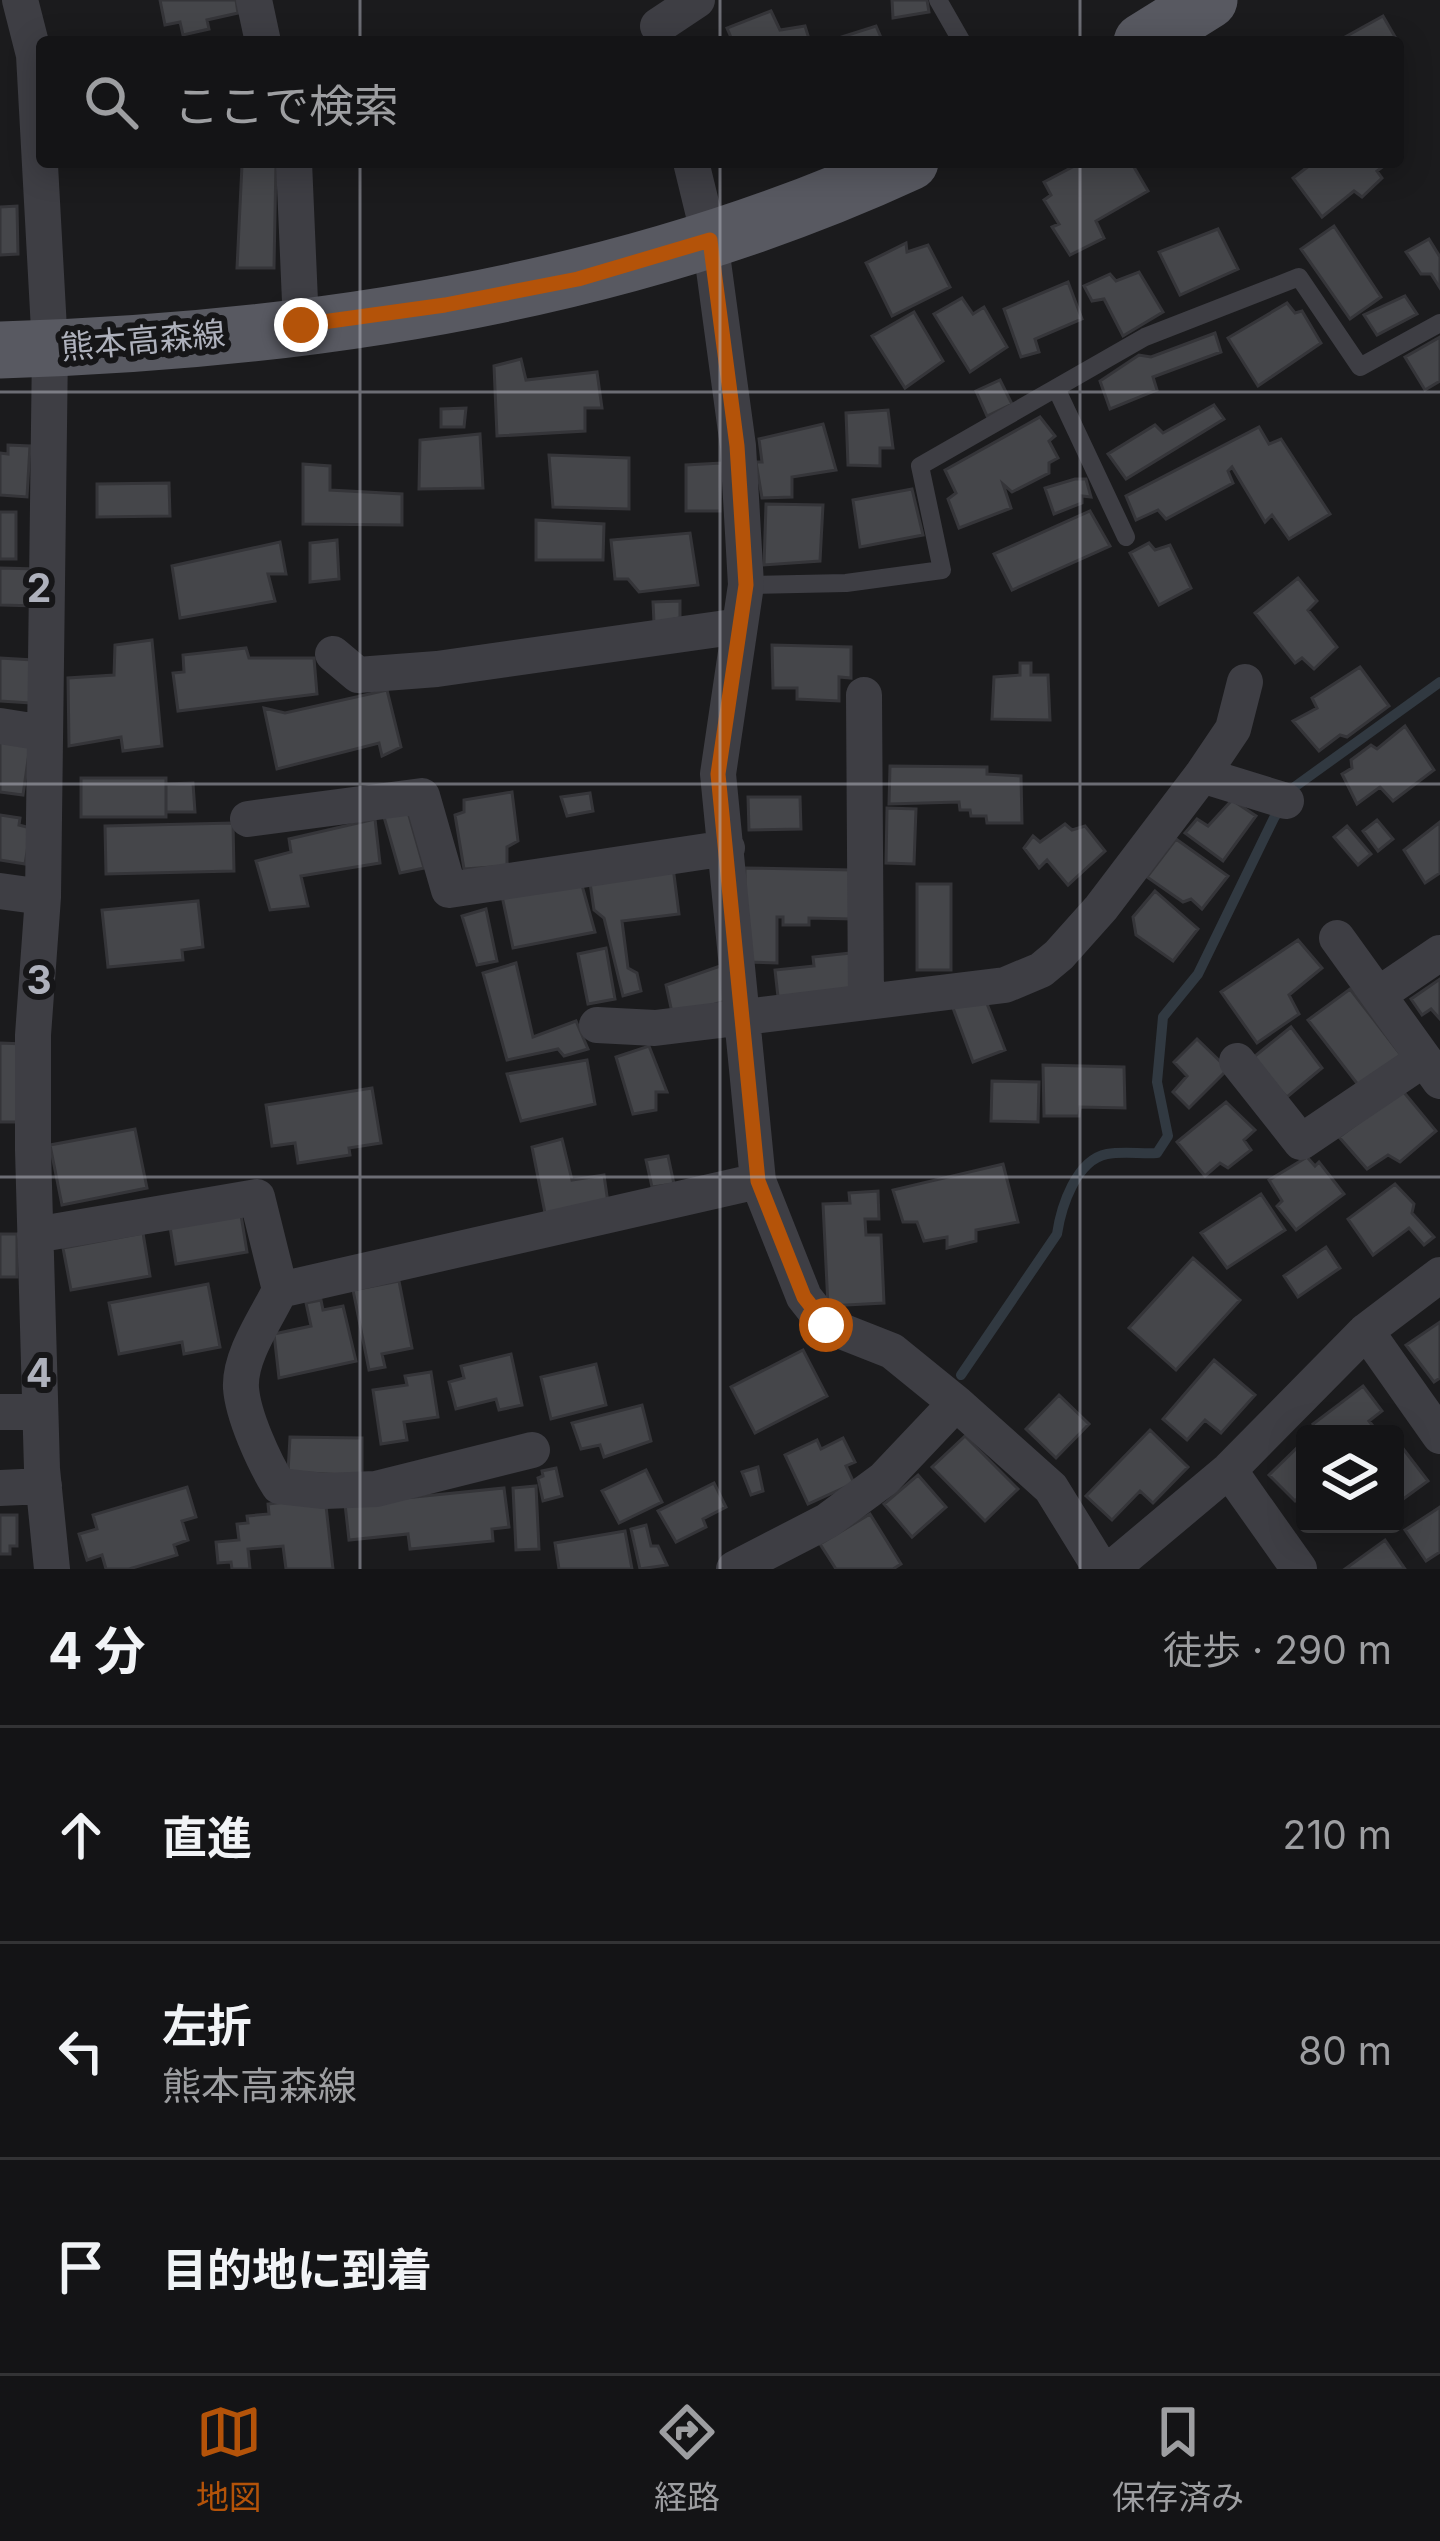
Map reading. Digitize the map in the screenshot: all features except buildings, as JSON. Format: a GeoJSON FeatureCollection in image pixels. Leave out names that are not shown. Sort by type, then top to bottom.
{"type":"FeatureCollection","features":[{"type":"Feature","properties":{"kind":"main road"},"geometry":{"type":"LineString","coordinates":[[1152,36],[1209,0]]}},
{"type":"Feature","properties":{"kind":"main road","name":"熊本高森線"},"geometry":{"type":"LineString","coordinates":[[25,349],[301,325],[445,305],[578,279],[710,240],[897,168]]}},
{"type":"Feature","properties":{"kind":"street"},"geometry":{"type":"LineString","coordinates":[[20,0],[34,56],[25,349],[44,733],[43,898],[23,1224],[52,1569]]}},
{"type":"Feature","properties":{"kind":"street"},"geometry":{"type":"LineString","coordinates":[[254,0],[262,36]]}},
{"type":"Feature","properties":{"kind":"street"},"geometry":{"type":"LineString","coordinates":[[657,23],[698,0]]}},
{"type":"Feature","properties":{"kind":"street"},"geometry":{"type":"LineString","coordinates":[[294,168],[301,325]]}},
{"type":"Feature","properties":{"kind":"street"},"geometry":{"type":"LineString","coordinates":[[692,168],[710,240],[737,446],[746,585],[718,774],[758,1181],[804,1297],[826,1325],[892,1352],[956,1403],[1051,1488],[1101,1569]]}},
{"type":"Feature","properties":{"kind":"street"},"geometry":{"type":"LineString","coordinates":[[333,654],[358,675],[417,671],[740,626]]}},
{"type":"Feature","properties":{"kind":"street"},"geometry":{"type":"LineString","coordinates":[[597,1025],[655,1028],[1005,985],[1041,970],[1101,908],[1202,776],[1232,729],[1245,682]]}},
{"type":"Feature","properties":{"kind":"street"},"geometry":{"type":"LineString","coordinates":[[864,695],[866,1002]]}},
{"type":"Feature","properties":{"kind":"street"},"geometry":{"type":"LineString","coordinates":[[0,726],[44,733]]}},
{"type":"Feature","properties":{"kind":"street"},"geometry":{"type":"LineString","coordinates":[[1202,776],[1286,801]]}},
{"type":"Feature","properties":{"kind":"street"},"geometry":{"type":"LineString","coordinates":[[248,819],[422,796],[449,890],[727,848]]}},
{"type":"Feature","properties":{"kind":"street"},"geometry":{"type":"LineString","coordinates":[[0,891],[43,898]]}},
{"type":"Feature","properties":{"kind":"street"},"geometry":{"type":"LineString","coordinates":[[1237,1061],[1300,1142],[1432,1070],[1336,938]]}},
{"type":"Feature","properties":{"kind":"street"},"geometry":{"type":"LineString","coordinates":[[1378,995],[1440,953]]}},
{"type":"Feature","properties":{"kind":"street"},"geometry":{"type":"LineString","coordinates":[[280,1290],[758,1181]]}},
{"type":"Feature","properties":{"kind":"street"},"geometry":{"type":"LineString","coordinates":[[23,1224],[257,1197],[280,1290],[251,1349],[241,1386],[264,1463],[279,1486],[324,1491],[376,1489],[532,1450]]}},
{"type":"Feature","properties":{"kind":"street"},"geometry":{"type":"LineString","coordinates":[[1111,1569],[1228,1471],[1366,1331],[1440,1275]]}},
{"type":"Feature","properties":{"kind":"street"},"geometry":{"type":"LineString","coordinates":[[1366,1331],[1440,1436]]}},
{"type":"Feature","properties":{"kind":"street"},"geometry":{"type":"LineString","coordinates":[[734,1569],[827,1521],[884,1479],[956,1403]]}},
{"type":"Feature","properties":{"kind":"street"},"geometry":{"type":"LineString","coordinates":[[0,1412],[40,1412]]}},
{"type":"Feature","properties":{"kind":"street"},"geometry":{"type":"LineString","coordinates":[[1228,1471],[1299,1569]]}},
{"type":"Feature","properties":{"kind":"street"},"geometry":{"type":"LineString","coordinates":[[0,1488],[44,1486]]}},
{"type":"Feature","properties":{"kind":"lane"},"geometry":{"type":"LineString","coordinates":[[938,0],[959,36]]}},
{"type":"Feature","properties":{"kind":"lane"},"geometry":{"type":"LineString","coordinates":[[746,585],[846,583],[942,570],[920,466],[1145,337],[1299,277],[1360,367],[1440,323]]}},
{"type":"Feature","properties":{"kind":"lane"},"geometry":{"type":"LineString","coordinates":[[1056,388],[1126,537]]}},
{"type":"Feature","properties":{"kind":"waterway"},"geometry":{"type":"LineString","coordinates":[[961,1375],[1057,1234],[1066,1198],[1087,1165],[1107,1154],[1157,1153],[1168,1136],[1157,1082],[1163,1017],[1198,974],[1293,788],[1440,682]]}},
{"type":"Feature","properties":{"kind":"route"},"geometry":{"type":"LineString","coordinates":[[301,325],[445,305],[578,279],[710,240],[737,446],[746,585],[718,774],[740,1017],[758,1181],[804,1297],[826,1325]]}}]}
